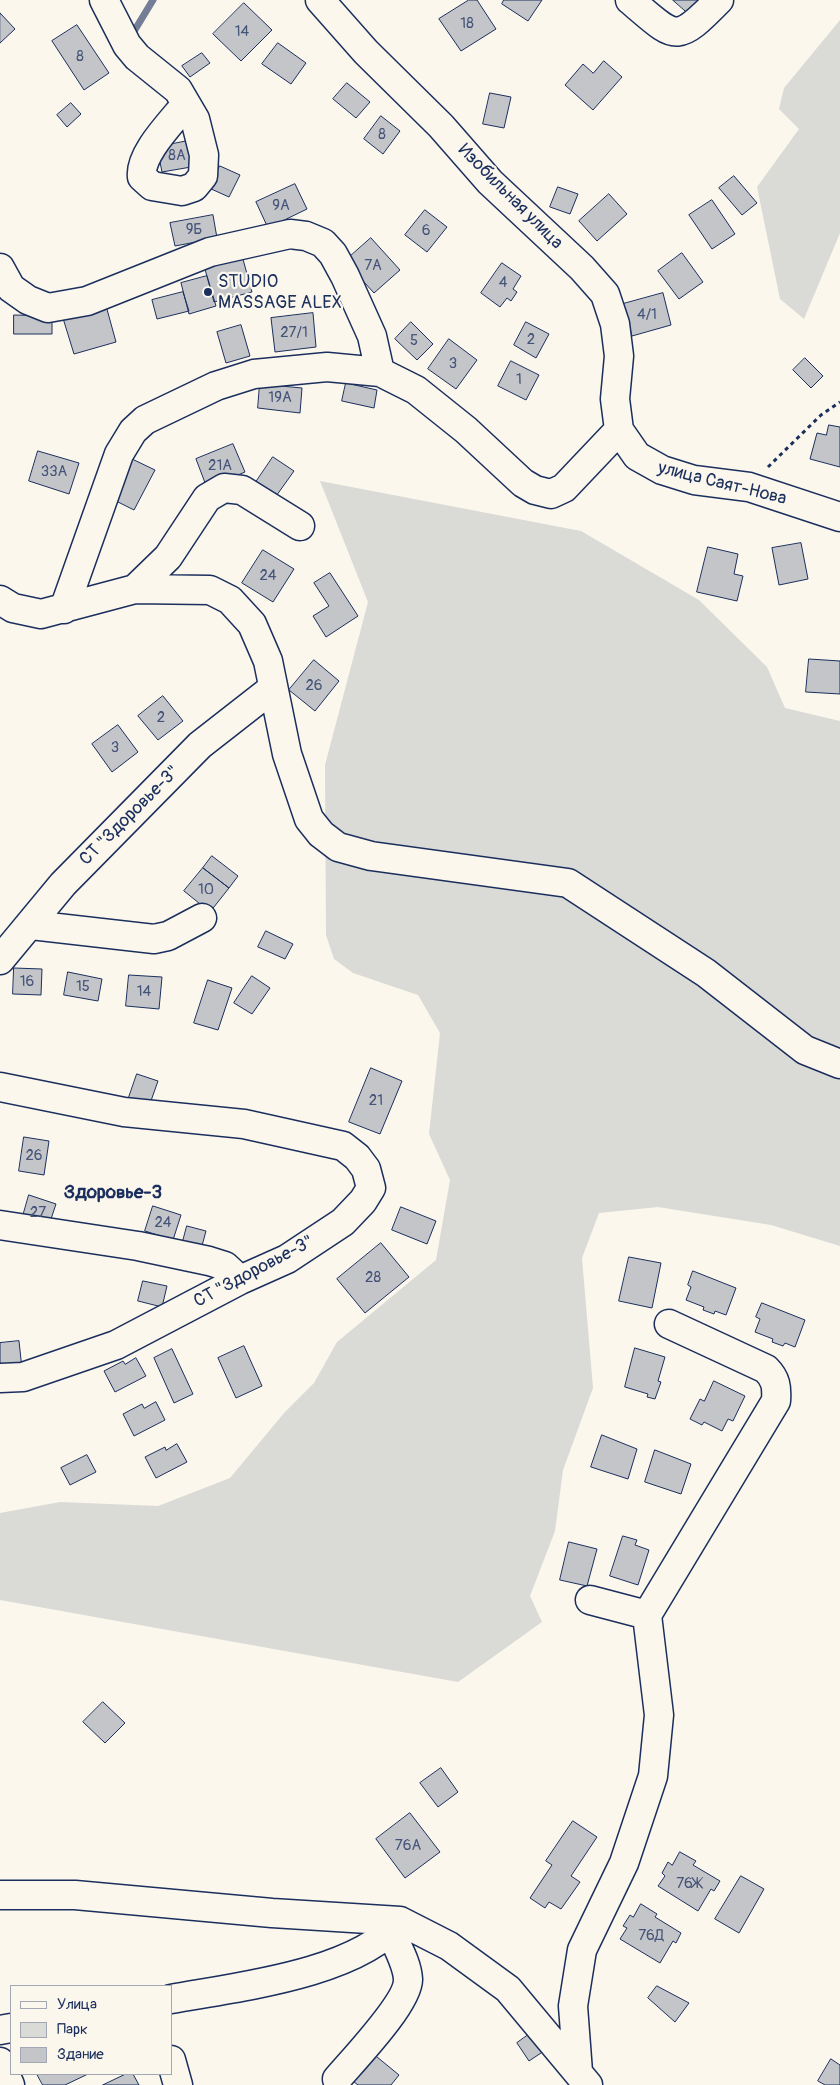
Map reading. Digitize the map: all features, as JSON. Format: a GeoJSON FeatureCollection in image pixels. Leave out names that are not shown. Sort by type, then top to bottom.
{"type":"FeatureCollection","features":[{"type":"Feature","properties":{"kind":"street"},"geometry":{"type":"LineString","coordinates":[[104,0],[127,45],[137,57],[178,90],[186,104]]}},
{"type":"Feature","properties":{"kind":"street","name":"Изобильная улица"},"geometry":{"type":"LineString","coordinates":[[320,0],[366,52],[441,126],[490,182],[582,268],[605,294],[615,324],[619,356],[616,399],[619,430]]}},
{"type":"Feature","properties":{"kind":"street"},"geometry":{"type":"LineString","coordinates":[[630,0],[661,26],[673,31],[682,32],[700,20],[719,0]]}},
{"type":"Feature","properties":{"kind":"street"},"geometry":{"type":"LineString","coordinates":[[0,268],[11,288],[28,300],[48,308],[87,301],[210,252],[290,234],[306,236],[322,243],[333,254],[345,276],[372,336],[380,372]]}},
{"type":"Feature","properties":{"kind":"street"},"geometry":{"type":"LineString","coordinates":[[64,609],[119,454],[133,431],[145,420],[216,386],[254,374],[327,367],[380,372],[416,390],[466,430],[523,483],[535,490],[550,494],[564,488],[619,430]]}},
{"type":"Feature","properties":{"kind":"street","name":"улица Саят-Нова"},"geometry":{"type":"LineString","coordinates":[[619,430],[637,456],[662,470],[694,480],[749,487],[840,517]]}},
{"type":"Feature","properties":{"kind":"street"},"geometry":{"type":"LineString","coordinates":[[135,589],[168,557],[207,498],[224,488],[242,490],[300,526]]}},
{"type":"Feature","properties":{"kind":"street"},"geometry":{"type":"LineString","coordinates":[[0,600],[28,613],[41,614],[135,589],[210,590],[230,600],[252,624],[268,661],[287,754],[309,819],[321,834],[338,847],[371,856],[568,883],[706,973],[805,1050],[840,1064]]}},
{"type":"Feature","properties":{"kind":"street","name":"СТ \"Здоровье-3\""},"geometry":{"type":"LineString","coordinates":[[0,960],[63,884],[200,745],[273,688]]}},
{"type":"Feature","properties":{"kind":"street"},"geometry":{"type":"LineString","coordinates":[[30,925],[154,939],[168,936],[202,918]]}},
{"type":"Feature","properties":{"kind":"street","name":"СТ \"Здоровье-3\""},"geometry":{"type":"LineString","coordinates":[[0,1088],[124,1112],[244,1124],[343,1146],[357,1157],[366,1169],[371,1188],[363,1201],[343,1222],[287,1259],[240,1280],[116,1346],[23,1377],[0,1378]]}},
{"type":"Feature","properties":{"kind":"street"},"geometry":{"type":"LineString","coordinates":[[0,1225],[138,1246],[200,1259],[225,1266],[240,1280]]}},
{"type":"Feature","properties":{"kind":"street"},"geometry":{"type":"LineString","coordinates":[[583,2079],[573,2006],[582,1950],[624,1863],[654,1776],[659,1715],[647,1615],[776,1401],[777,1387],[774,1377],[766,1368],[669,1324]]}},
{"type":"Feature","properties":{"kind":"street"},"geometry":{"type":"LineString","coordinates":[[590,1600],[647,1615]]}},
{"type":"Feature","properties":{"kind":"street"},"geometry":{"type":"LineString","coordinates":[[0,1895],[75,1895],[396,1927],[449,1946],[508,1990],[583,2079]]}},
{"type":"Feature","properties":{"kind":"street"},"geometry":{"type":"LineString","coordinates":[[172,1999],[268,1982],[329,1964],[357,1954],[396,1927]]}},
{"type":"Feature","properties":{"kind":"street"},"geometry":{"type":"LineString","coordinates":[[337,2079],[401,2003],[408,1981],[396,1927]]}},
{"type":"Feature","properties":{"kind":"street"},"geometry":{"type":"LineString","coordinates":[[0,2062],[10,2085]]}},
{"type":"Feature","properties":{"kind":"street"},"geometry":{"type":"LineString","coordinates":[[172,2064],[178,2085]]}},
{"type":"Feature","properties":{"kind":"path"},"geometry":{"type":"LineString","coordinates":[[749,487],[821,415],[840,402]]}},
{"type":"Feature","properties":{"kind":"green space"},"geometry":{"type":"Polygon","coordinates":[[[840,20],[840,233],[804,319],[780,299],[757,187],[799,129],[779,109],[784,88],[840,20]]]}},
{"type":"Feature","properties":{"kind":"green space"},"geometry":{"type":"Polygon","coordinates":[[[320,481],[581,531],[699,600],[767,667],[785,708],[840,721],[840,1246],[771,1225],[658,1207],[599,1213],[582,1258],[593,1388],[563,1470],[555,1531],[530,1596],[542,1622],[458,1682],[0,1600],[0,1513],[60,1502],[158,1506],[230,1478],[284,1413],[314,1383],[337,1342],[436,1260],[450,1180],[429,1134],[440,1033],[418,995],[353,973],[334,959],[326,935],[325,765],[368,602],[320,481]]]}},
{"type":"Feature","properties":{"kind":"building"},"geometry":{"type":"Polygon","coordinates":[[[469,0],[477,0],[496,29],[461,51],[439,19],[469,0]]]}},
{"type":"Feature","properties":{"kind":"building"},"geometry":{"type":"Polygon","coordinates":[[[504,0],[542,0],[528,21],[502,4],[504,0]]]}},
{"type":"Feature","properties":{"kind":"building"},"geometry":{"type":"Polygon","coordinates":[[[673,0],[700,0],[688,13],[673,0]]]}},
{"type":"Feature","properties":{"kind":"building"},"geometry":{"type":"Polygon","coordinates":[[[244,3],[272,30],[241,61],[213,34],[244,3]]]}},
{"type":"Feature","properties":{"kind":"building"},"geometry":{"type":"Polygon","coordinates":[[[0,13],[15,29],[0,43],[0,13]]]}},
{"type":"Feature","properties":{"kind":"building"},"geometry":{"type":"Polygon","coordinates":[[[77,25],[109,73],[84,90],[52,41],[77,25]]]}},
{"type":"Feature","properties":{"kind":"building"},"geometry":{"type":"Polygon","coordinates":[[[278,43],[306,63],[291,84],[262,64],[278,43]]]}},
{"type":"Feature","properties":{"kind":"building"},"geometry":{"type":"Polygon","coordinates":[[[202,53],[210,63],[190,77],[182,66],[202,53]]]}},
{"type":"Feature","properties":{"kind":"building"},"geometry":{"type":"Polygon","coordinates":[[[604,61],[622,77],[593,110],[565,85],[583,64],[593,73],[604,61]]]}},
{"type":"Feature","properties":{"kind":"building"},"geometry":{"type":"Polygon","coordinates":[[[347,83],[370,102],[356,118],[333,99],[347,83]]]}},
{"type":"Feature","properties":{"kind":"building"},"geometry":{"type":"Polygon","coordinates":[[[490,93],[511,97],[504,128],[483,124],[490,93]]]}},
{"type":"Feature","properties":{"kind":"building"},"geometry":{"type":"Polygon","coordinates":[[[71,103],[81,114],[67,127],[57,115],[71,103]]]}},
{"type":"Feature","properties":{"kind":"building"},"geometry":{"type":"Polygon","coordinates":[[[381,116],[400,131],[383,154],[364,139],[381,116]]]}},
{"type":"Feature","properties":{"kind":"building"},"geometry":{"type":"Polygon","coordinates":[[[193,140],[197,166],[162,172],[157,147],[193,140]]]}},
{"type":"Feature","properties":{"kind":"building"},"geometry":{"type":"Polygon","coordinates":[[[220,166],[240,175],[229,197],[209,188],[220,166]]]}},
{"type":"Feature","properties":{"kind":"building"},"geometry":{"type":"Polygon","coordinates":[[[734,176],[757,203],[742,215],[719,188],[734,176]]]}},
{"type":"Feature","properties":{"kind":"building"},"geometry":{"type":"Polygon","coordinates":[[[295,184],[307,209],[268,228],[256,202],[295,184]]]}},
{"type":"Feature","properties":{"kind":"building"},"geometry":{"type":"Polygon","coordinates":[[[558,187],[578,194],[570,214],[550,207],[558,187]]]}},
{"type":"Feature","properties":{"kind":"building"},"geometry":{"type":"Polygon","coordinates":[[[609,194],[627,214],[597,241],[579,221],[609,194]]]}},
{"type":"Feature","properties":{"kind":"building"},"geometry":{"type":"Polygon","coordinates":[[[712,200],[735,234],[712,249],[689,215],[712,200]]]}},
{"type":"Feature","properties":{"kind":"building"},"geometry":{"type":"Polygon","coordinates":[[[425,210],[447,227],[427,252],[405,235],[425,210]]]}},
{"type":"Feature","properties":{"kind":"building"},"geometry":{"type":"Polygon","coordinates":[[[213,215],[217,238],[175,246],[170,223],[213,215]]]}},
{"type":"Feature","properties":{"kind":"building"},"geometry":{"type":"Polygon","coordinates":[[[371,238],[400,270],[374,293],[345,261],[371,238]]]}},
{"type":"Feature","properties":{"kind":"building"},"geometry":{"type":"Polygon","coordinates":[[[241,252],[252,292],[214,302],[203,262],[241,252]]]}},
{"type":"Feature","properties":{"kind":"building"},"geometry":{"type":"Polygon","coordinates":[[[682,253],[703,282],[679,299],[658,271],[682,253]]]}},
{"type":"Feature","properties":{"kind":"building"},"geometry":{"type":"Polygon","coordinates":[[[502,263],[521,276],[513,289],[517,292],[511,301],[507,298],[500,307],[481,293],[502,263]]]}},
{"type":"Feature","properties":{"kind":"building"},"geometry":{"type":"Polygon","coordinates":[[[207,276],[216,306],[189,314],[181,283],[207,276]]]}},
{"type":"Feature","properties":{"kind":"building"},"geometry":{"type":"Polygon","coordinates":[[[183,292],[189,311],[157,319],[152,300],[183,292]]]}},
{"type":"Feature","properties":{"kind":"building"},"geometry":{"type":"Polygon","coordinates":[[[663,293],[671,325],[632,336],[623,304],[663,293]]]}},
{"type":"Feature","properties":{"kind":"building"},"geometry":{"type":"Polygon","coordinates":[[[105,302],[116,342],[74,354],[62,315],[105,302]]]}},
{"type":"Feature","properties":{"kind":"building"},"geometry":{"type":"Polygon","coordinates":[[[313,313],[316,347],[275,352],[271,318],[313,313]]]}},
{"type":"Feature","properties":{"kind":"building"},"geometry":{"type":"Polygon","coordinates":[[[14,315],[52,316],[52,334],[14,334],[14,315]]]}},
{"type":"Feature","properties":{"kind":"building"},"geometry":{"type":"Polygon","coordinates":[[[411,322],[433,344],[417,360],[395,339],[411,322]]]}},
{"type":"Feature","properties":{"kind":"building"},"geometry":{"type":"Polygon","coordinates":[[[526,322],[549,334],[536,358],[514,345],[526,322]]]}},
{"type":"Feature","properties":{"kind":"building"},"geometry":{"type":"Polygon","coordinates":[[[241,325],[250,356],[226,363],[217,332],[241,325]]]}},
{"type":"Feature","properties":{"kind":"building"},"geometry":{"type":"Polygon","coordinates":[[[449,339],[477,360],[456,389],[428,369],[449,339]]]}},
{"type":"Feature","properties":{"kind":"building"},"geometry":{"type":"Polygon","coordinates":[[[805,358],[823,376],[811,388],[793,370],[805,358]]]}},
{"type":"Feature","properties":{"kind":"building"},"geometry":{"type":"Polygon","coordinates":[[[511,361],[539,375],[526,400],[498,386],[511,361]]]}},
{"type":"Feature","properties":{"kind":"building"},"geometry":{"type":"Polygon","coordinates":[[[346,383],[377,390],[374,408],[342,401],[346,383]]]}},
{"type":"Feature","properties":{"kind":"building"},"geometry":{"type":"Polygon","coordinates":[[[260,384],[302,388],[300,413],[258,408],[260,384]]]}},
{"type":"Feature","properties":{"kind":"building"},"geometry":{"type":"Polygon","coordinates":[[[829,425],[840,427],[840,467],[810,459],[817,433],[826,435],[829,425]]]}},
{"type":"Feature","properties":{"kind":"building"},"geometry":{"type":"Polygon","coordinates":[[[233,444],[245,472],[207,488],[196,459],[233,444]]]}},
{"type":"Feature","properties":{"kind":"building"},"geometry":{"type":"Polygon","coordinates":[[[38,451],[79,463],[69,494],[29,481],[38,451]]]}},
{"type":"Feature","properties":{"kind":"building"},"geometry":{"type":"Polygon","coordinates":[[[273,457],[294,471],[274,499],[254,485],[273,457]]]}},
{"type":"Feature","properties":{"kind":"building"},"geometry":{"type":"Polygon","coordinates":[[[130,458],[155,470],[134,510],[110,498],[130,458]]]}},
{"type":"Feature","properties":{"kind":"building"},"geometry":{"type":"Polygon","coordinates":[[[801,543],[808,579],[779,585],[772,548],[801,543]]]}},
{"type":"Feature","properties":{"kind":"building"},"geometry":{"type":"Polygon","coordinates":[[[708,547],[738,554],[734,574],[743,576],[737,601],[697,592],[708,547]]]}},
{"type":"Feature","properties":{"kind":"building"},"geometry":{"type":"Polygon","coordinates":[[[263,550],[294,569],[273,602],[242,583],[263,550]]]}},
{"type":"Feature","properties":{"kind":"building"},"geometry":{"type":"Polygon","coordinates":[[[330,573],[358,616],[326,637],[313,616],[329,606],[314,583],[330,573]]]}},
{"type":"Feature","properties":{"kind":"building"},"geometry":{"type":"Polygon","coordinates":[[[809,659],[840,661],[840,694],[806,692],[809,659]]]}},
{"type":"Feature","properties":{"kind":"building"},"geometry":{"type":"Polygon","coordinates":[[[314,660],[339,681],[315,711],[289,690],[314,660]]]}},
{"type":"Feature","properties":{"kind":"building"},"geometry":{"type":"Polygon","coordinates":[[[163,696],[183,721],[158,740],[138,716],[163,696]]]}},
{"type":"Feature","properties":{"kind":"building"},"geometry":{"type":"Polygon","coordinates":[[[118,725],[138,752],[112,772],[92,744],[118,725]]]}},
{"type":"Feature","properties":{"kind":"building"},"geometry":{"type":"Polygon","coordinates":[[[212,856],[238,876],[229,888],[203,868],[212,856]]]}},
{"type":"Feature","properties":{"kind":"building"},"geometry":{"type":"Polygon","coordinates":[[[203,868],[229,888],[210,912],[184,891],[203,868]]]}},
{"type":"Feature","properties":{"kind":"building"},"geometry":{"type":"Polygon","coordinates":[[[266,931],[293,944],[285,959],[258,947],[266,931]]]}},
{"type":"Feature","properties":{"kind":"building"},"geometry":{"type":"Polygon","coordinates":[[[14,968],[42,969],[41,995],[13,994],[14,968]]]}},
{"type":"Feature","properties":{"kind":"building"},"geometry":{"type":"Polygon","coordinates":[[[68,972],[102,979],[98,1001],[64,995],[68,972]]]}},
{"type":"Feature","properties":{"kind":"building"},"geometry":{"type":"Polygon","coordinates":[[[129,975],[162,977],[159,1009],[126,1006],[129,975]]]}},
{"type":"Feature","properties":{"kind":"building"},"geometry":{"type":"Polygon","coordinates":[[[252,976],[270,988],[252,1014],[234,1003],[252,976]]]}},
{"type":"Feature","properties":{"kind":"building"},"geometry":{"type":"Polygon","coordinates":[[[208,980],[232,988],[218,1030],[194,1023],[208,980]]]}},
{"type":"Feature","properties":{"kind":"building"},"geometry":{"type":"Polygon","coordinates":[[[371,1068],[402,1081],[380,1134],[349,1122],[371,1068]]]}},
{"type":"Feature","properties":{"kind":"building"},"geometry":{"type":"Polygon","coordinates":[[[137,1074],[158,1081],[147,1112],[126,1106],[137,1074]]]}},
{"type":"Feature","properties":{"kind":"building"},"geometry":{"type":"Polygon","coordinates":[[[24,1137],[49,1141],[44,1175],[19,1171],[24,1137]]]}},
{"type":"Feature","properties":{"kind":"building"},"geometry":{"type":"Polygon","coordinates":[[[29,1195],[56,1204],[47,1231],[21,1223],[29,1195]]]}},
{"type":"Feature","properties":{"kind":"building"},"geometry":{"type":"Polygon","coordinates":[[[153,1206],[181,1215],[173,1240],[145,1231],[153,1206]]]}},
{"type":"Feature","properties":{"kind":"building"},"geometry":{"type":"Polygon","coordinates":[[[401,1207],[436,1221],[427,1244],[392,1230],[401,1207]]]}},
{"type":"Feature","properties":{"kind":"building"},"geometry":{"type":"Polygon","coordinates":[[[187,1226],[206,1231],[200,1253],[181,1249],[187,1226]]]}},
{"type":"Feature","properties":{"kind":"building"},"geometry":{"type":"Polygon","coordinates":[[[381,1243],[409,1277],[365,1313],[337,1279],[381,1243]]]}},
{"type":"Feature","properties":{"kind":"building"},"geometry":{"type":"Polygon","coordinates":[[[629,1257],[661,1263],[652,1308],[619,1301],[629,1257]]]}},
{"type":"Feature","properties":{"kind":"building"},"geometry":{"type":"Polygon","coordinates":[[[693,1271],[736,1288],[726,1315],[715,1311],[714,1314],[703,1310],[704,1307],[686,1300],[691,1287],[688,1285],[693,1271]]]}},
{"type":"Feature","properties":{"kind":"building"},"geometry":{"type":"Polygon","coordinates":[[[143,1281],[167,1286],[162,1307],[138,1301],[143,1281]]]}},
{"type":"Feature","properties":{"kind":"building"},"geometry":{"type":"Polygon","coordinates":[[[762,1303],[805,1320],[795,1347],[785,1343],[783,1346],[772,1342],[773,1339],[755,1332],[760,1319],[756,1317],[762,1303]]]}},
{"type":"Feature","properties":{"kind":"building"},"geometry":{"type":"Polygon","coordinates":[[[19,1341],[22,1369],[0,1372],[0,1343],[19,1341]]]}},
{"type":"Feature","properties":{"kind":"building"},"geometry":{"type":"Polygon","coordinates":[[[244,1346],[262,1386],[236,1398],[218,1358],[244,1346]]]}},
{"type":"Feature","properties":{"kind":"building"},"geometry":{"type":"Polygon","coordinates":[[[635,1348],[665,1357],[658,1381],[661,1382],[655,1399],[647,1397],[648,1394],[625,1387],[635,1348]]]}},
{"type":"Feature","properties":{"kind":"building"},"geometry":{"type":"Polygon","coordinates":[[[172,1349],[193,1394],[174,1403],[154,1358],[172,1349]]]}},
{"type":"Feature","properties":{"kind":"building"},"geometry":{"type":"Polygon","coordinates":[[[136,1358],[146,1376],[115,1392],[104,1371],[123,1361],[125,1364],[136,1358]]]}},
{"type":"Feature","properties":{"kind":"building"},"geometry":{"type":"Polygon","coordinates":[[[714,1381],[745,1396],[733,1421],[728,1419],[722,1431],[704,1422],[702,1425],[690,1419],[700,1399],[704,1401],[714,1381]]]}},
{"type":"Feature","properties":{"kind":"building"},"geometry":{"type":"Polygon","coordinates":[[[156,1402],[165,1420],[134,1436],[123,1414],[142,1404],[144,1408],[156,1402]]]}},
{"type":"Feature","properties":{"kind":"building"},"geometry":{"type":"Polygon","coordinates":[[[602,1435],[637,1449],[628,1479],[591,1467],[602,1435]]]}},
{"type":"Feature","properties":{"kind":"building"},"geometry":{"type":"Polygon","coordinates":[[[177,1444],[187,1462],[156,1478],[145,1457],[165,1447],[166,1450],[177,1444]]]}},
{"type":"Feature","properties":{"kind":"building"},"geometry":{"type":"Polygon","coordinates":[[[655,1450],[691,1464],[681,1494],[645,1482],[655,1450]]]}},
{"type":"Feature","properties":{"kind":"building"},"geometry":{"type":"Polygon","coordinates":[[[87,1455],[96,1472],[70,1485],[61,1468],[87,1455]]]}},
{"type":"Feature","properties":{"kind":"building"},"geometry":{"type":"Polygon","coordinates":[[[623,1536],[637,1540],[635,1545],[649,1550],[638,1585],[610,1576],[623,1536]]]}},
{"type":"Feature","properties":{"kind":"building"},"geometry":{"type":"Polygon","coordinates":[[[569,1542],[597,1549],[587,1586],[560,1580],[569,1542]]]}},
{"type":"Feature","properties":{"kind":"building"},"geometry":{"type":"Polygon","coordinates":[[[103,1702],[125,1723],[105,1743],[83,1722],[103,1702]]]}},
{"type":"Feature","properties":{"kind":"building"},"geometry":{"type":"Polygon","coordinates":[[[441,1768],[458,1792],[438,1807],[420,1783],[441,1768]]]}},
{"type":"Feature","properties":{"kind":"building"},"geometry":{"type":"Polygon","coordinates":[[[410,1813],[440,1852],[405,1878],[376,1839],[410,1813]]]}},
{"type":"Feature","properties":{"kind":"building"},"geometry":{"type":"Polygon","coordinates":[[[573,1821],[597,1837],[571,1876],[580,1882],[561,1909],[549,1902],[545,1908],[530,1898],[552,1865],[546,1861],[573,1821]]]}},
{"type":"Feature","properties":{"kind":"building"},"geometry":{"type":"Polygon","coordinates":[[[680,1852],[696,1861],[693,1865],[720,1881],[714,1891],[711,1889],[698,1911],[658,1886],[665,1876],[662,1873],[668,1862],[672,1865],[680,1852]]]}},
{"type":"Feature","properties":{"kind":"building"},"geometry":{"type":"Polygon","coordinates":[[[741,1876],[764,1889],[739,1933],[715,1919],[741,1876]]]}},
{"type":"Feature","properties":{"kind":"building"},"geometry":{"type":"Polygon","coordinates":[[[641,1904],[657,1914],[655,1917],[681,1933],[676,1943],[673,1941],[660,1963],[620,1939],[627,1928],[623,1926],[630,1915],[633,1917],[641,1904]]]}},
{"type":"Feature","properties":{"kind":"building"},"geometry":{"type":"Polygon","coordinates":[[[657,1986],[689,2003],[675,2022],[648,1998],[657,1986]]]}},
{"type":"Feature","properties":{"kind":"building"},"geometry":{"type":"Polygon","coordinates":[[[531,2033],[544,2051],[529,2061],[517,2043],[531,2033]]]}},
{"type":"Feature","properties":{"kind":"building"},"geometry":{"type":"Polygon","coordinates":[[[371,2052],[399,2075],[391,2085],[358,2085],[349,2078],[371,2052]]]}},
{"type":"Feature","properties":{"kind":"building"},"geometry":{"type":"Polygon","coordinates":[[[831,2059],[840,2065],[840,2085],[825,2085],[818,2081],[831,2059]]]}},
{"type":"Feature","properties":{"kind":"building"},"geometry":{"type":"Polygon","coordinates":[[[38,2075],[86,2075],[65,2085],[43,2085],[38,2075]]]}},
{"type":"Feature","properties":{"kind":"building"},"geometry":{"type":"Polygon","coordinates":[[[124,2075],[134,2075],[139,2085],[103,2085],[124,2075]]]}},
{"type":"Feature","properties":{"kind":"waterway"},"geometry":{"type":"LineString","coordinates":[[133,33],[153,0]]}},
{"type":"Feature","properties":{"kind":"place","name":"STUDIO MASSAGE ALEX"},"geometry":{"type":"Point","coordinates":[208,292]}},
{"type":"Feature","properties":{"kind":"district","name":"Здоровье-3"},"geometry":{"type":"Point","coordinates":[113,1193]}}]}
